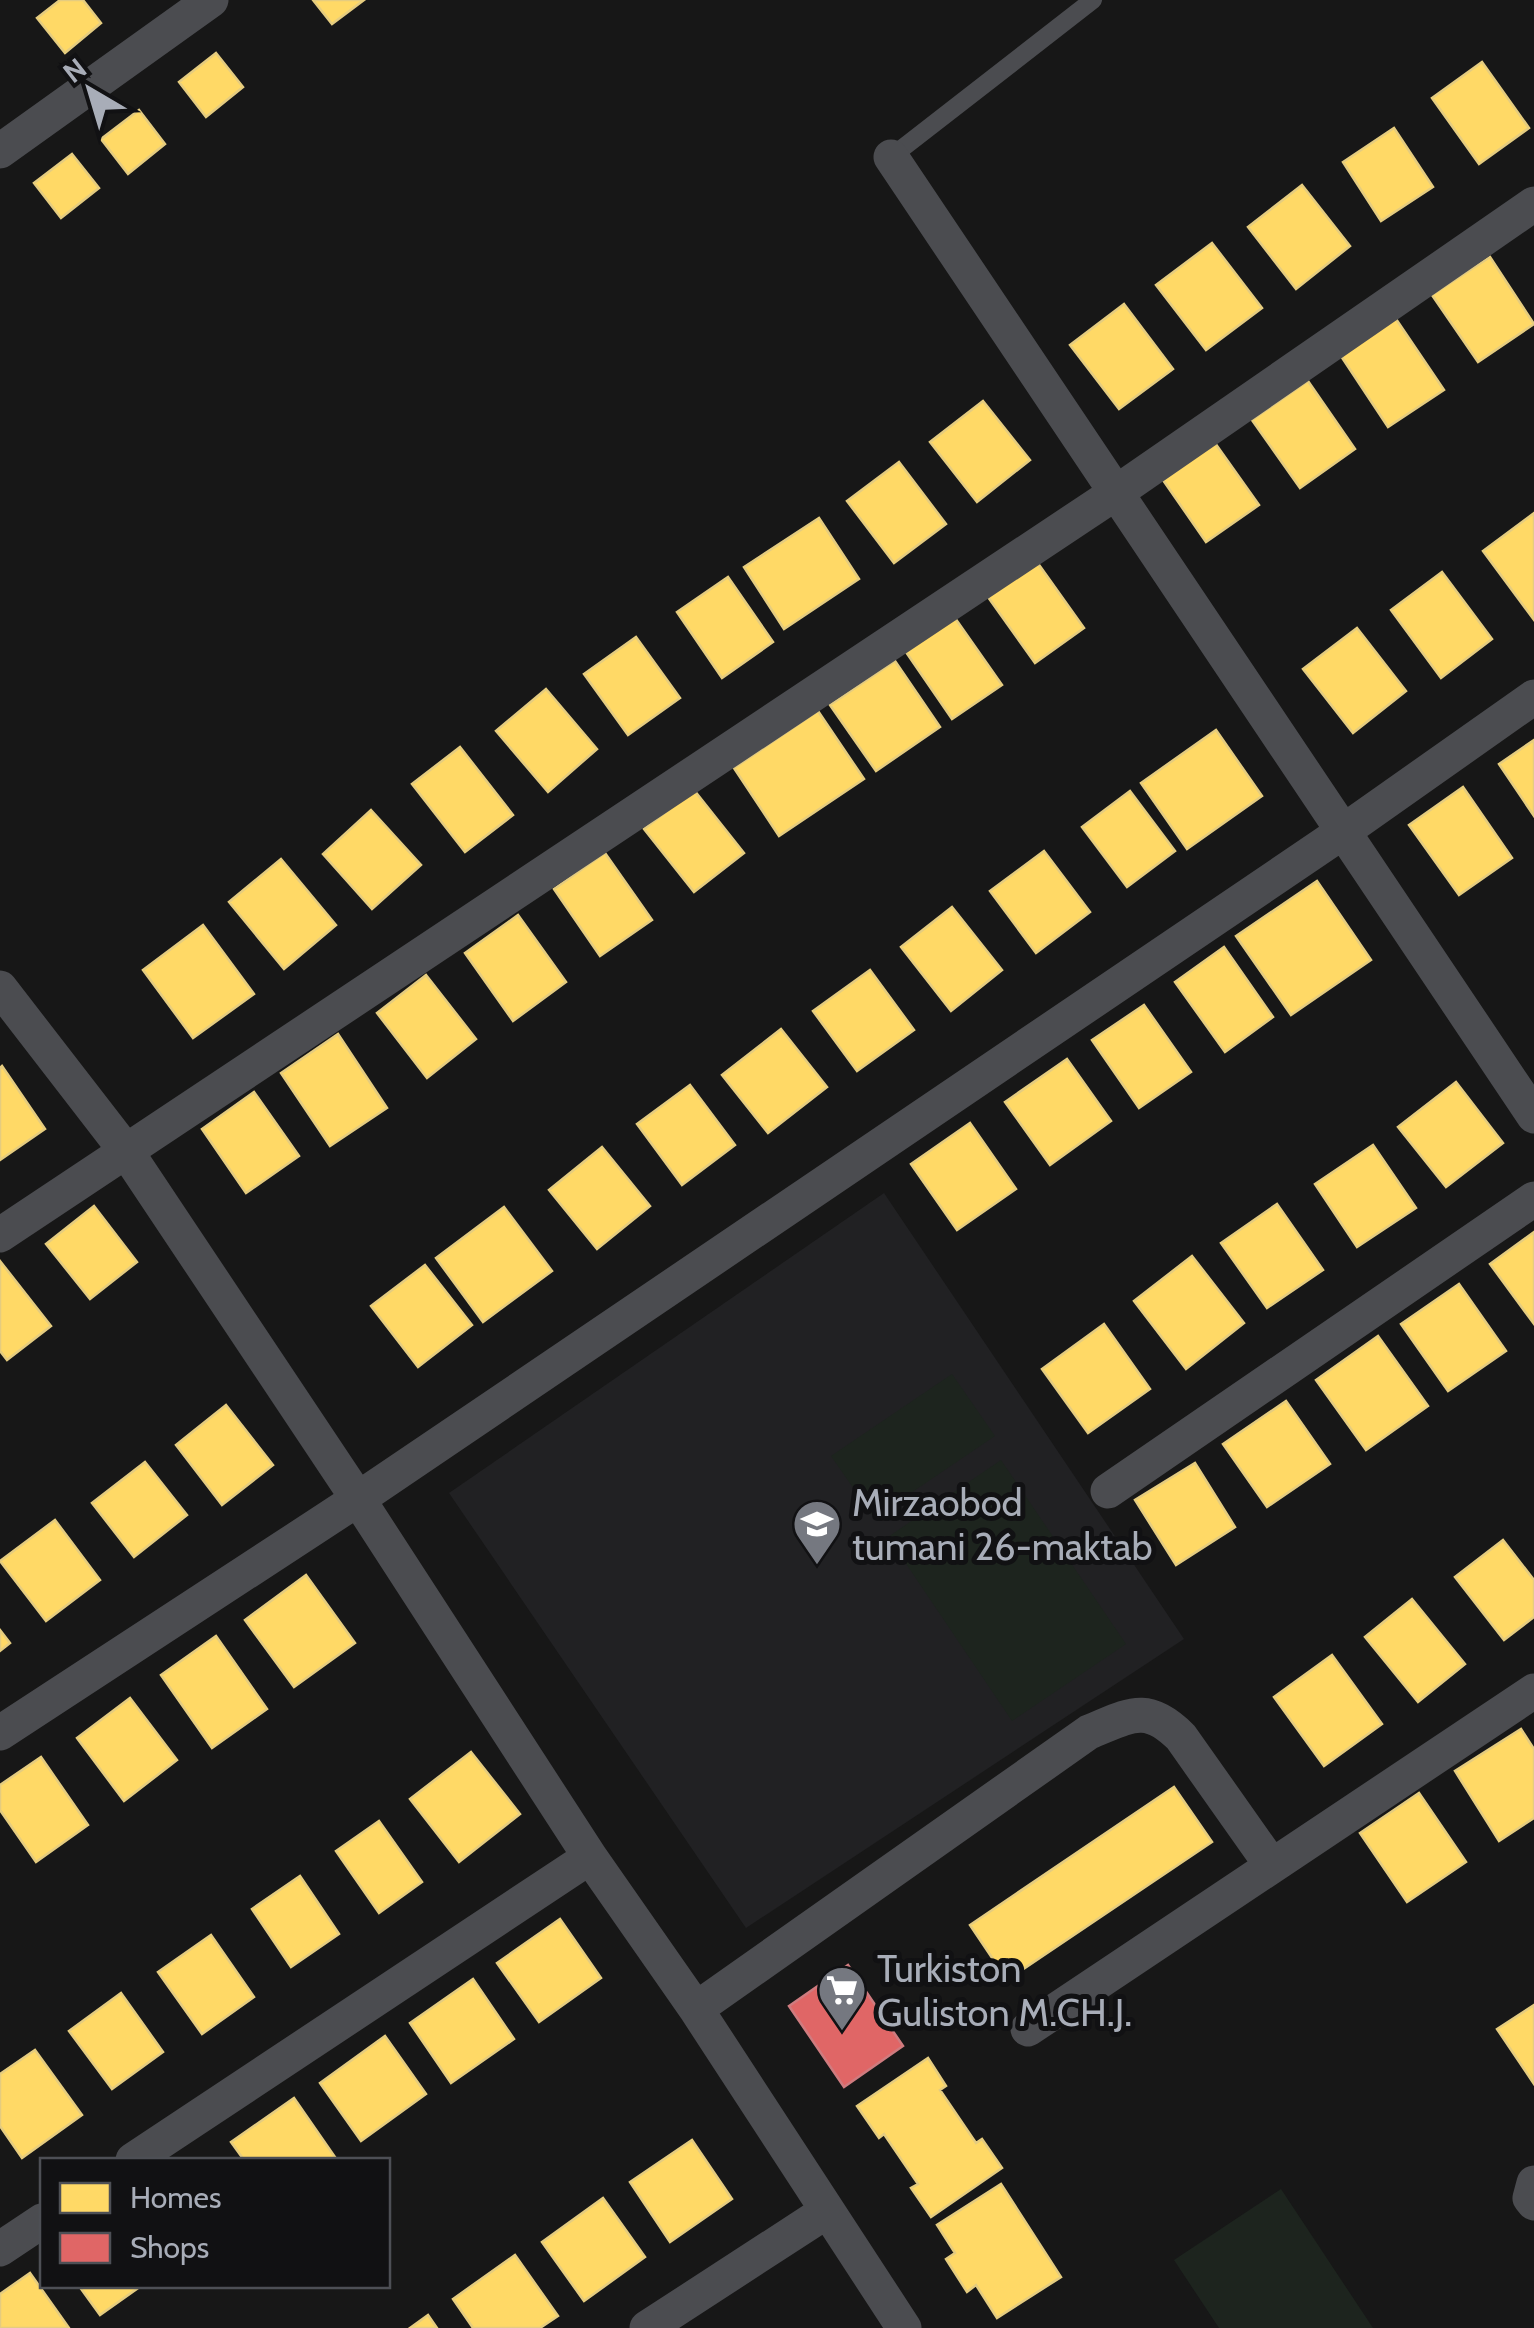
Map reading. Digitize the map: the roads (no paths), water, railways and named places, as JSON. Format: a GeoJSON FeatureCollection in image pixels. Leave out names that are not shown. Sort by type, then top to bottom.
{"type":"FeatureCollection","features":[{"type":"Feature","properties":{"kind":"street"},"geometry":{"type":"LineString","coordinates":[[0,151],[211,0]]}},
{"type":"Feature","properties":{"kind":"street"},"geometry":{"type":"LineString","coordinates":[[891,157],[1534,1116]]}},
{"type":"Feature","properties":{"kind":"street"},"geometry":{"type":"LineString","coordinates":[[0,1235],[1118,492],[1534,204]]}},
{"type":"Feature","properties":{"kind":"street"},"geometry":{"type":"LineString","coordinates":[[0,1733],[358,1499],[1344,831],[1534,697]]}},
{"type":"Feature","properties":{"kind":"street"},"geometry":{"type":"LineString","coordinates":[[0,988],[126,1151],[904,2328]]}},
{"type":"Feature","properties":{"kind":"street"},"geometry":{"type":"LineString","coordinates":[[1108,1491],[1534,1199]]}},
{"type":"Feature","properties":{"kind":"street"},"geometry":{"type":"LineString","coordinates":[[1028,2030],[1534,1691]]}},
{"type":"Feature","properties":{"kind":"street"},"geometry":{"type":"LineString","coordinates":[[696,2009],[1089,1732],[1133,1714],[1164,1720],[1181,1738],[1272,1866]]}},
{"type":"Feature","properties":{"kind":"street"},"geometry":{"type":"LineString","coordinates":[[136,2158],[590,1856]]}},
{"type":"Feature","properties":{"kind":"street"},"geometry":{"type":"LineString","coordinates":[[1534,2183],[1530,2198],[1534,2203]]}},
{"type":"Feature","properties":{"kind":"street"},"geometry":{"type":"LineString","coordinates":[[646,2328],[827,2211]]}},
{"type":"Feature","properties":{"kind":"street"},"geometry":{"type":"LineString","coordinates":[[0,2249],[40,2221]]}},
{"type":"Feature","properties":{"kind":"lane"},"geometry":{"type":"LineString","coordinates":[[891,157],[1093,0]]}},
{"type":"Feature","properties":{"kind":"place","name":"Mirzaobod tumani 26-maktab"},"geometry":{"type":"Point","coordinates":[817,1566]}},
{"type":"Feature","properties":{"kind":"place","name":"Turkiston Guliston M.CH.J."},"geometry":{"type":"Point","coordinates":[842,2032]}}]}
